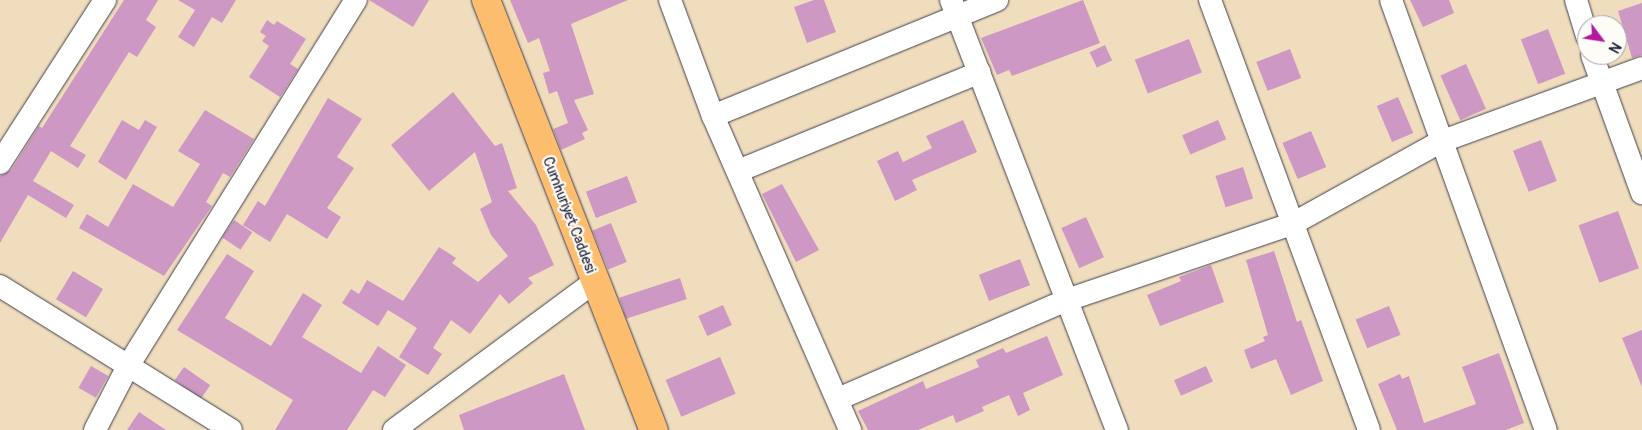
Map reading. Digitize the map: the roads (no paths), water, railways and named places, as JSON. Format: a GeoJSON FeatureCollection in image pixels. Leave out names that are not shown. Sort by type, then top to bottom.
{"type":"FeatureCollection","features":[{"type":"Feature","properties":{"kind":"main road","name":"Cumhuriyet Caddesi"},"geometry":{"type":"LineString","coordinates":[[486,0],[654,430]]}},
{"type":"Feature","properties":{"kind":"street"},"geometry":{"type":"LineString","coordinates":[[0,163],[6,139],[105,0]]}},
{"type":"Feature","properties":{"kind":"street"},"geometry":{"type":"LineString","coordinates":[[95,430],[128,366],[356,0]]}},
{"type":"Feature","properties":{"kind":"street"},"geometry":{"type":"LineString","coordinates":[[670,0],[714,116],[850,430]]}},
{"type":"Feature","properties":{"kind":"street"},"geometry":{"type":"LineString","coordinates":[[714,116],[954,8],[997,0]]}},
{"type":"Feature","properties":{"kind":"street"},"geometry":{"type":"LineString","coordinates":[[1210,0],[1369,430]]}},
{"type":"Feature","properties":{"kind":"street"},"geometry":{"type":"LineString","coordinates":[[1391,0],[1440,142],[1546,430]]}},
{"type":"Feature","properties":{"kind":"street"},"geometry":{"type":"LineString","coordinates":[[1576,0],[1581,15]]}},
{"type":"Feature","properties":{"kind":"street"},"geometry":{"type":"LineString","coordinates":[[954,8],[1117,430]]}},
{"type":"Feature","properties":{"kind":"street"},"geometry":{"type":"LineString","coordinates":[[1595,65],[1642,192]]}},
{"type":"Feature","properties":{"kind":"street"},"geometry":{"type":"LineString","coordinates":[[838,399],[1067,300],[1294,223],[1440,142],[1642,68]]}},
{"type":"Feature","properties":{"kind":"street"},"geometry":{"type":"LineString","coordinates":[[738,171],[980,72]]}},
{"type":"Feature","properties":{"kind":"street"},"geometry":{"type":"LineString","coordinates":[[394,430],[595,281]]}},
{"type":"Feature","properties":{"kind":"street"},"geometry":{"type":"LineString","coordinates":[[0,286],[231,430]]}}]}
